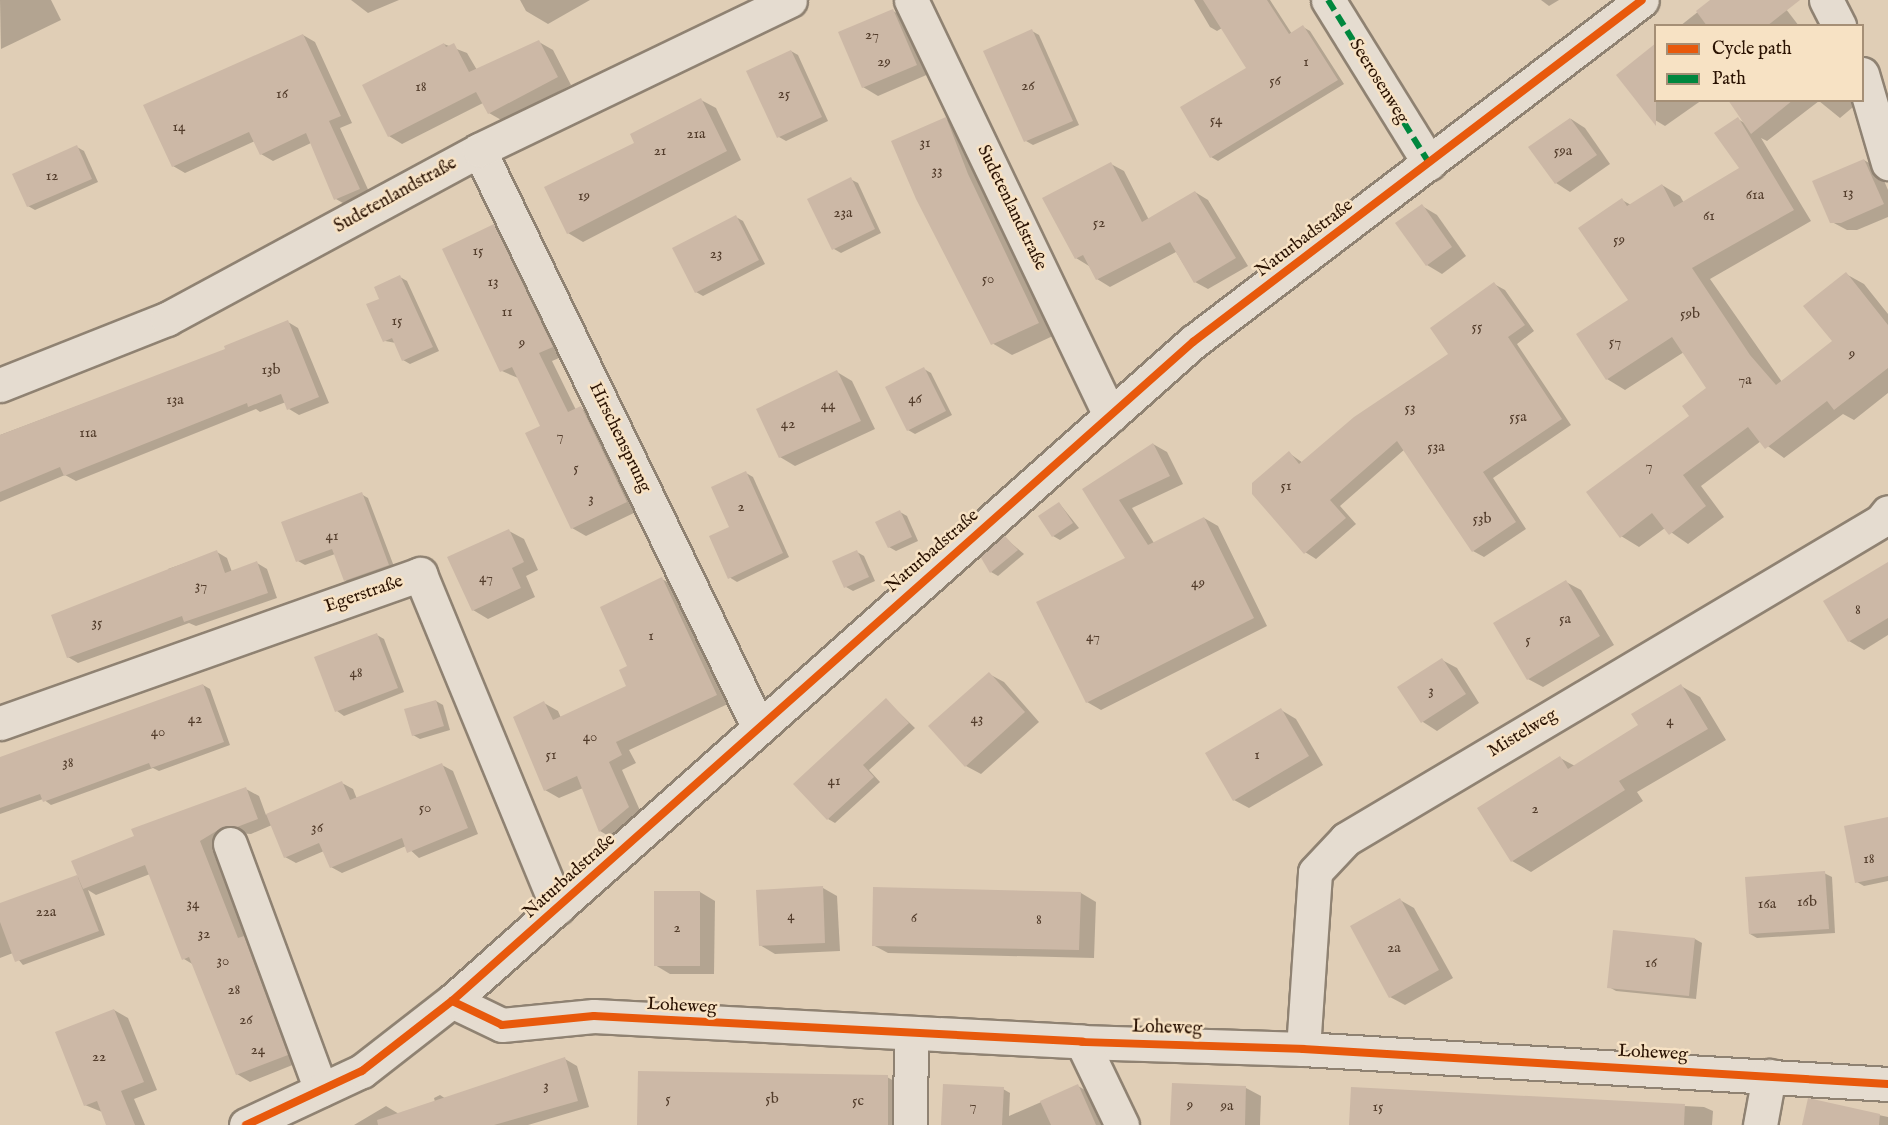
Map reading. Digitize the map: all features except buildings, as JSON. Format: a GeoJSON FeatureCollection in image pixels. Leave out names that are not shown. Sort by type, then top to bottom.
{"type":"FeatureCollection","features":[{"type":"Feature","properties":{"kind":"street","name":"Sudetenlandstraße"},"geometry":{"type":"LineString","coordinates":[[0,385],[166,319],[479,150],[790,0]]}},
{"type":"Feature","properties":{"kind":"street","name":"Sudetenlandstraße"},"geometry":{"type":"LineString","coordinates":[[911,0],[1110,416]]}},
{"type":"Feature","properties":{"kind":"street","name":"Seerosenweg"},"geometry":{"type":"LineString","coordinates":[[1328,0],[1429,163]]}},
{"type":"Feature","properties":{"kind":"street","name":"Naturbadstraße"},"geometry":{"type":"LineString","coordinates":[[246,1125],[362,1071],[452,1001],[758,726],[1193,342],[1642,0]]}},
{"type":"Feature","properties":{"kind":"street"},"geometry":{"type":"LineString","coordinates":[[1826,0],[1838,24]]}},
{"type":"Feature","properties":{"kind":"street"},"geometry":{"type":"LineString","coordinates":[[1864,78],[1888,163]]}},
{"type":"Feature","properties":{"kind":"street","name":"Hirschensprung"},"geometry":{"type":"LineString","coordinates":[[479,150],[758,726]]}},
{"type":"Feature","properties":{"kind":"street","name":"Mistelweg"},"geometry":{"type":"LineString","coordinates":[[1304,1049],[1315,872],[1346,839],[1881,521],[1888,512]]}},
{"type":"Feature","properties":{"kind":"street","name":"Egerstraße"},"geometry":{"type":"LineString","coordinates":[[0,723],[420,574],[558,908]]}},
{"type":"Feature","properties":{"kind":"street"},"geometry":{"type":"LineString","coordinates":[[230,844],[321,1090]]}},
{"type":"Feature","properties":{"kind":"street","name":"Loheweg"},"geometry":{"type":"LineString","coordinates":[[452,1001],[502,1025],[594,1016],[1082,1042],[1304,1049],[1888,1084]]}},
{"type":"Feature","properties":{"kind":"street"},"geometry":{"type":"LineString","coordinates":[[910,1125],[911,1034]]}},
{"type":"Feature","properties":{"kind":"street"},"geometry":{"type":"LineString","coordinates":[[1082,1042],[1122,1125]]}},
{"type":"Feature","properties":{"kind":"street"},"geometry":{"type":"LineString","coordinates":[[1760,1125],[1769,1076]]}},
{"type":"Feature","properties":{"kind":"marked path"},"geometry":{"type":"LineString","coordinates":[[1328,0],[1429,163]]}},
{"type":"Feature","properties":{"kind":"cycle path"},"geometry":{"type":"LineString","coordinates":[[246,1125],[362,1071],[452,1001],[1193,342],[1642,0]]}},
{"type":"Feature","properties":{"kind":"cycle path"},"geometry":{"type":"LineString","coordinates":[[452,1001],[502,1025],[594,1016],[1082,1042],[1303,1049],[1888,1084]]}}]}
